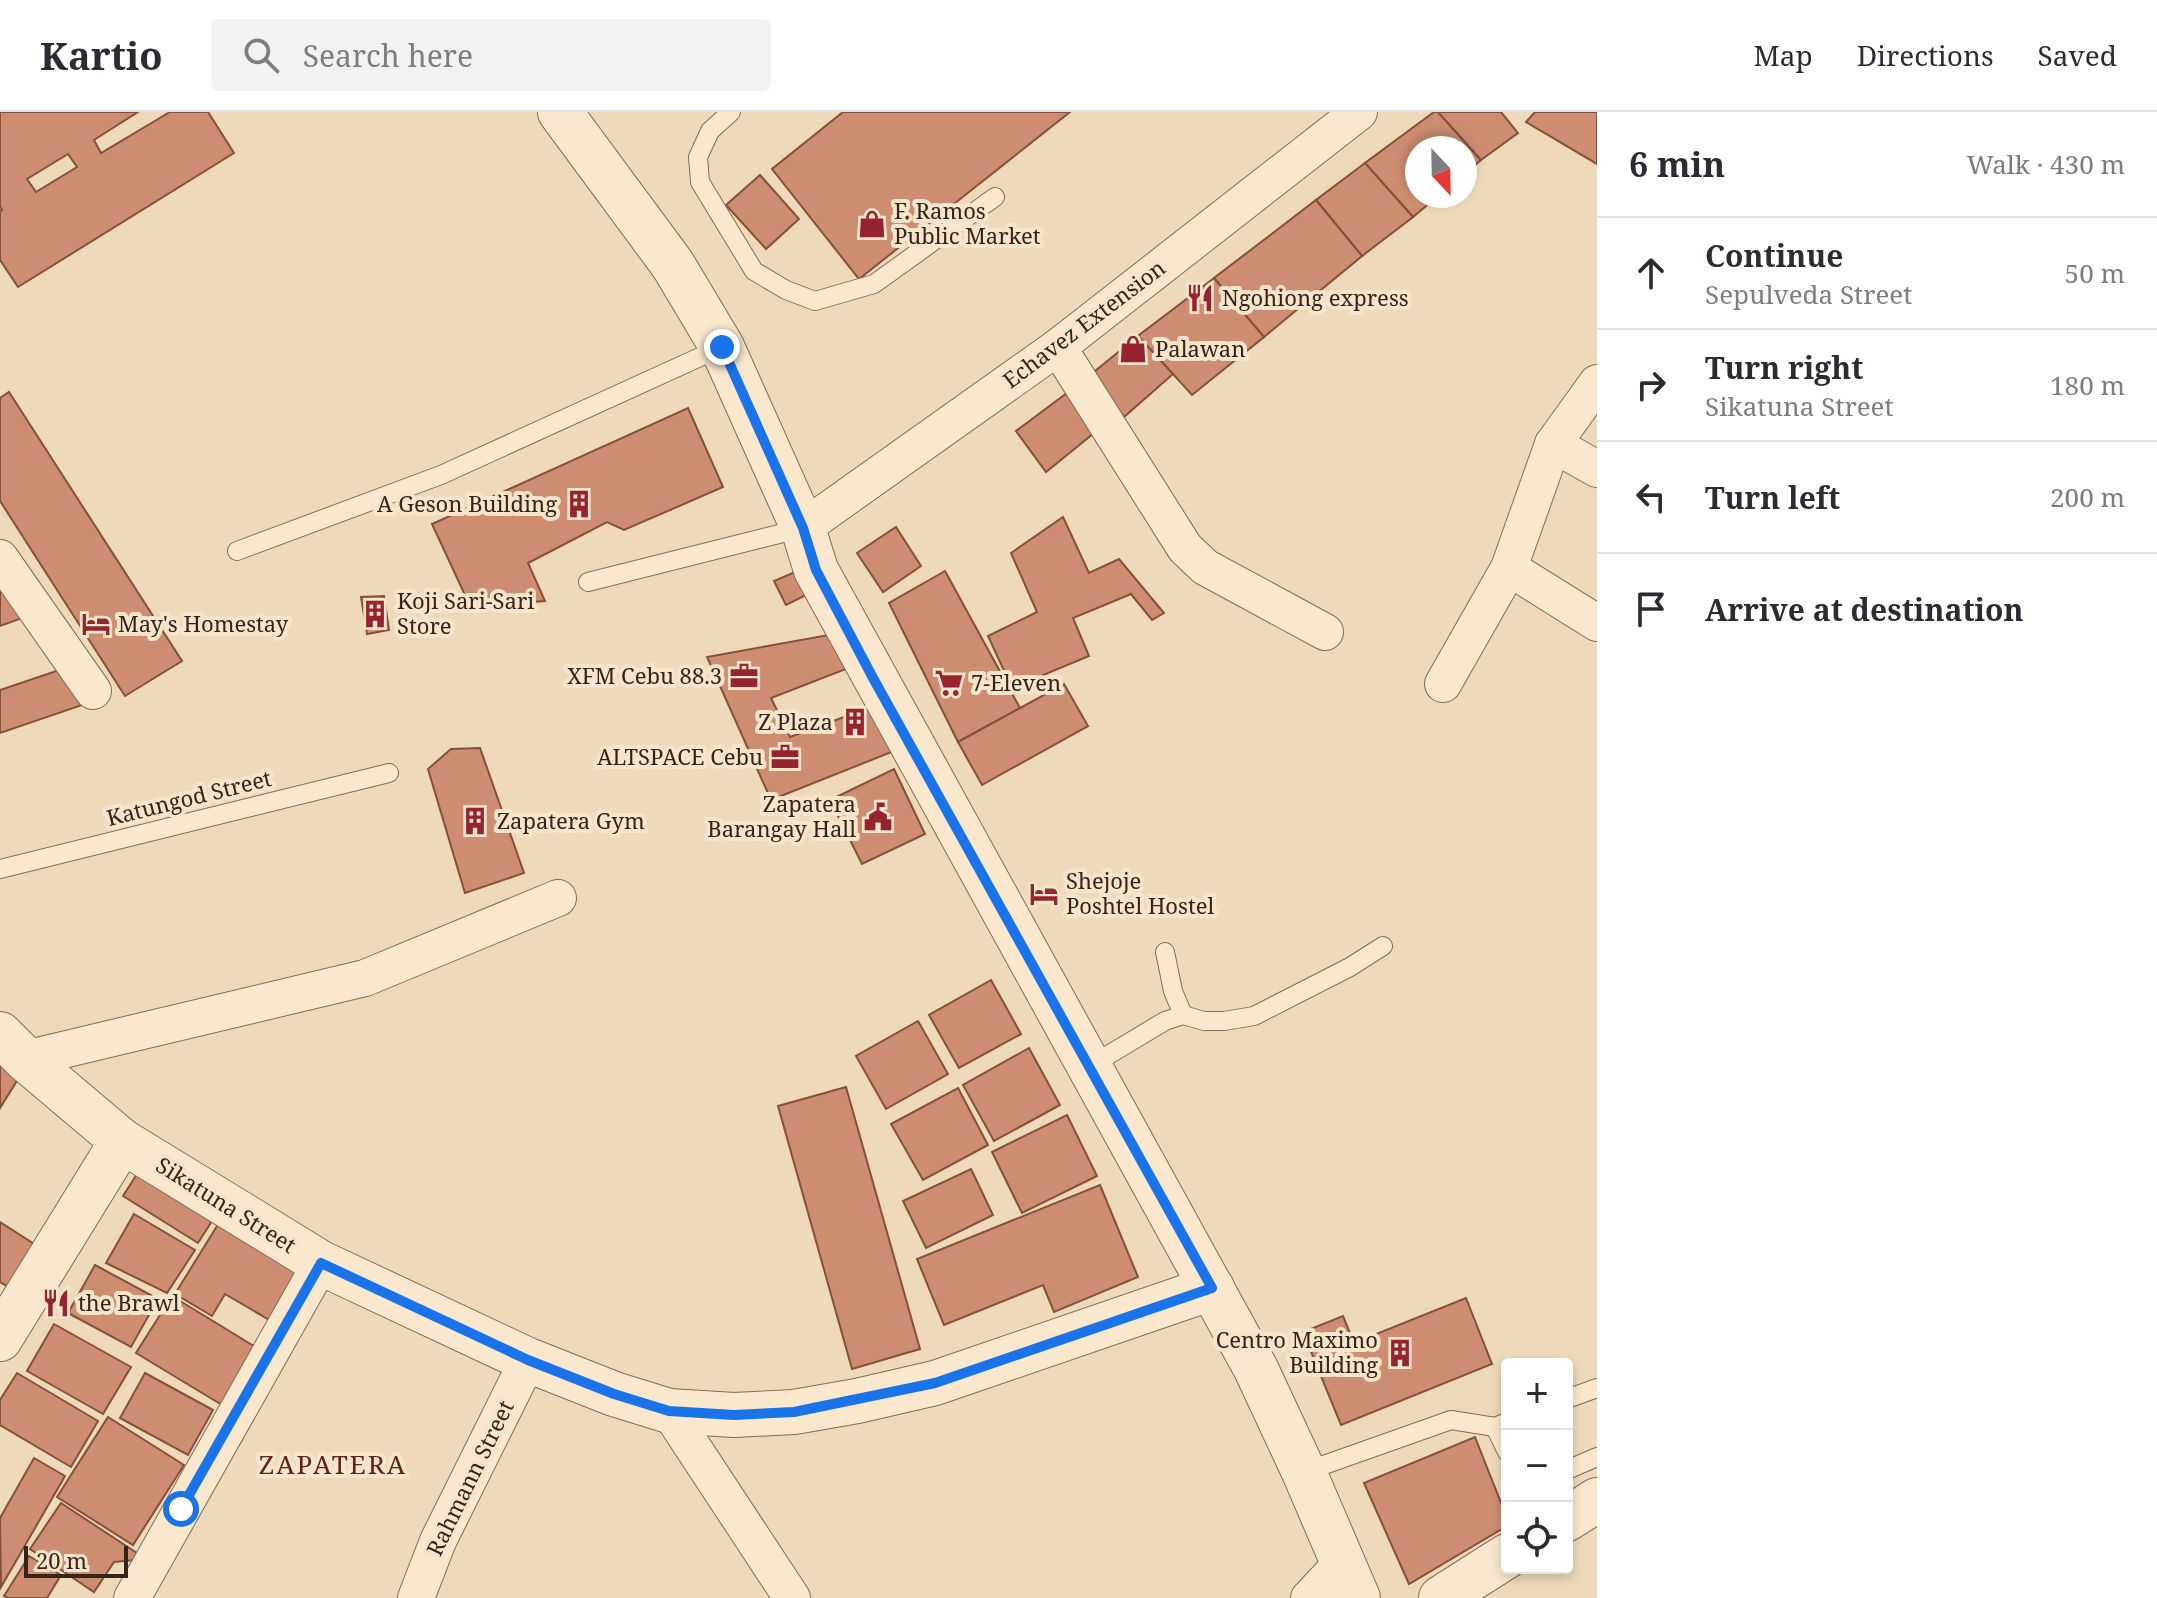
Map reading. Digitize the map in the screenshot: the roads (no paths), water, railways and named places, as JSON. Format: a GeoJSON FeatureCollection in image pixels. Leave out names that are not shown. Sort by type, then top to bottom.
{"type":"FeatureCollection","features":[{"type":"Feature","properties":{"kind":"street"},"geometry":{"type":"LineString","coordinates":[[560,112],[673,265],[722,347],[803,528],[816,570],[1256,1369],[1350,1580],[1309,1598]]}},
{"type":"Feature","properties":{"kind":"street","name":"Echavez Extension"},"geometry":{"type":"LineString","coordinates":[[803,528],[1058,347],[1359,112]]}},
{"type":"Feature","properties":{"kind":"street"},"geometry":{"type":"LineString","coordinates":[[1058,347],[1185,548],[1205,567],[1325,632]]}},
{"type":"Feature","properties":{"kind":"street"},"geometry":{"type":"LineString","coordinates":[[1443,684],[1509,568],[1553,444],[1597,383]]}},
{"type":"Feature","properties":{"kind":"street"},"geometry":{"type":"LineString","coordinates":[[1553,444],[1597,469]]}},
{"type":"Feature","properties":{"kind":"street"},"geometry":{"type":"LineString","coordinates":[[0,558],[93,691]]}},
{"type":"Feature","properties":{"kind":"street"},"geometry":{"type":"LineString","coordinates":[[1509,568],[1597,623]]}},
{"type":"Feature","properties":{"kind":"street"},"geometry":{"type":"LineString","coordinates":[[12,1047],[365,978],[558,898]]}},
{"type":"Feature","properties":{"kind":"street","name":"Sikatuna Street"},"geometry":{"type":"LineString","coordinates":[[12,1047],[122,1141],[321,1263],[528,1360],[614,1394],[669,1411],[734,1415],[794,1412],[857,1401],[935,1383],[1212,1288]]}},
{"type":"Feature","properties":{"kind":"street"},"geometry":{"type":"LineString","coordinates":[[0,1339],[122,1141]]}},
{"type":"Feature","properties":{"kind":"street"},"geometry":{"type":"LineString","coordinates":[[132,1598],[321,1263]]}},
{"type":"Feature","properties":{"kind":"street","name":"Rahmann Street"},"geometry":{"type":"LineString","coordinates":[[416,1598],[438,1541],[528,1360]]}},
{"type":"Feature","properties":{"kind":"street"},"geometry":{"type":"LineString","coordinates":[[669,1411],[792,1598]]}},
{"type":"Feature","properties":{"kind":"street"},"geometry":{"type":"LineString","coordinates":[[1573,1515],[1597,1500]]}},
{"type":"Feature","properties":{"kind":"street"},"geometry":{"type":"LineString","coordinates":[[1441,1598],[1501,1560]]}},
{"type":"Feature","properties":{"kind":"lane"},"geometry":{"type":"LineString","coordinates":[[731,112],[710,131],[698,157],[700,182],[754,271],[786,290],[815,301],[874,284],[995,197]]}},
{"type":"Feature","properties":{"kind":"lane"},"geometry":{"type":"LineString","coordinates":[[237,551],[441,475],[722,347]]}},
{"type":"Feature","properties":{"kind":"lane"},"geometry":{"type":"LineString","coordinates":[[588,582],[803,528]]}},
{"type":"Feature","properties":{"kind":"lane","name":"Katungod Street"},"geometry":{"type":"LineString","coordinates":[[0,869],[389,773]]}},
{"type":"Feature","properties":{"kind":"lane"},"geometry":{"type":"LineString","coordinates":[[1090,1066],[1165,1021],[1183,1015],[1204,1021],[1254,1016],[1350,967],[1383,946]]}},
{"type":"Feature","properties":{"kind":"lane"},"geometry":{"type":"LineString","coordinates":[[1165,952],[1173,991],[1183,1015]]}},
{"type":"Feature","properties":{"kind":"lane"},"geometry":{"type":"LineString","coordinates":[[1573,1397],[1597,1388]]}},
{"type":"Feature","properties":{"kind":"lane"},"geometry":{"type":"LineString","coordinates":[[1304,1472],[1451,1420],[1501,1424]]}},
{"type":"Feature","properties":{"kind":"lane"},"geometry":{"type":"LineString","coordinates":[[1573,1467],[1597,1457]]}},
{"type":"Feature","properties":{"kind":"place","name":"F. Ramos Public Market"},"geometry":{"type":"Point","coordinates":[872,224]}},
{"type":"Feature","properties":{"kind":"place","name":"Ngohiong express"},"geometry":{"type":"Point","coordinates":[1200,298]}},
{"type":"Feature","properties":{"kind":"place","name":"Palawan"},"geometry":{"type":"Point","coordinates":[1133,349]}},
{"type":"Feature","properties":{"kind":"place","name":"A Geson Building"},"geometry":{"type":"Point","coordinates":[579,504]}},
{"type":"Feature","properties":{"kind":"place","name":"Koji Sari-Sari Store"},"geometry":{"type":"Point","coordinates":[375,614]}},
{"type":"Feature","properties":{"kind":"place","name":"May's Homestay"},"geometry":{"type":"Point","coordinates":[96,624]}},
{"type":"Feature","properties":{"kind":"place","name":"XFM Cebu 88.3"},"geometry":{"type":"Point","coordinates":[744,676]}},
{"type":"Feature","properties":{"kind":"place","name":"7-Eleven"},"geometry":{"type":"Point","coordinates":[949,683]}},
{"type":"Feature","properties":{"kind":"place","name":"Z Plaza"},"geometry":{"type":"Point","coordinates":[855,722]}},
{"type":"Feature","properties":{"kind":"place","name":"ALTSPACE Cebu"},"geometry":{"type":"Point","coordinates":[785,757]}},
{"type":"Feature","properties":{"kind":"place","name":"Zapatera Barangay Hall"},"geometry":{"type":"Point","coordinates":[878,817]}},
{"type":"Feature","properties":{"kind":"place","name":"Zapatera Gym"},"geometry":{"type":"Point","coordinates":[475,821]}},
{"type":"Feature","properties":{"kind":"place","name":"Shejoje Poshtel Hostel"},"geometry":{"type":"Point","coordinates":[1044,894]}},
{"type":"Feature","properties":{"kind":"place","name":"the Brawl"},"geometry":{"type":"Point","coordinates":[56,1303]}},
{"type":"Feature","properties":{"kind":"place","name":"Centro Maximo Building"},"geometry":{"type":"Point","coordinates":[1400,1353]}},
{"type":"Feature","properties":{"kind":"district","name":"ZAPATERA"},"geometry":{"type":"Point","coordinates":[333,1465]}}]}
